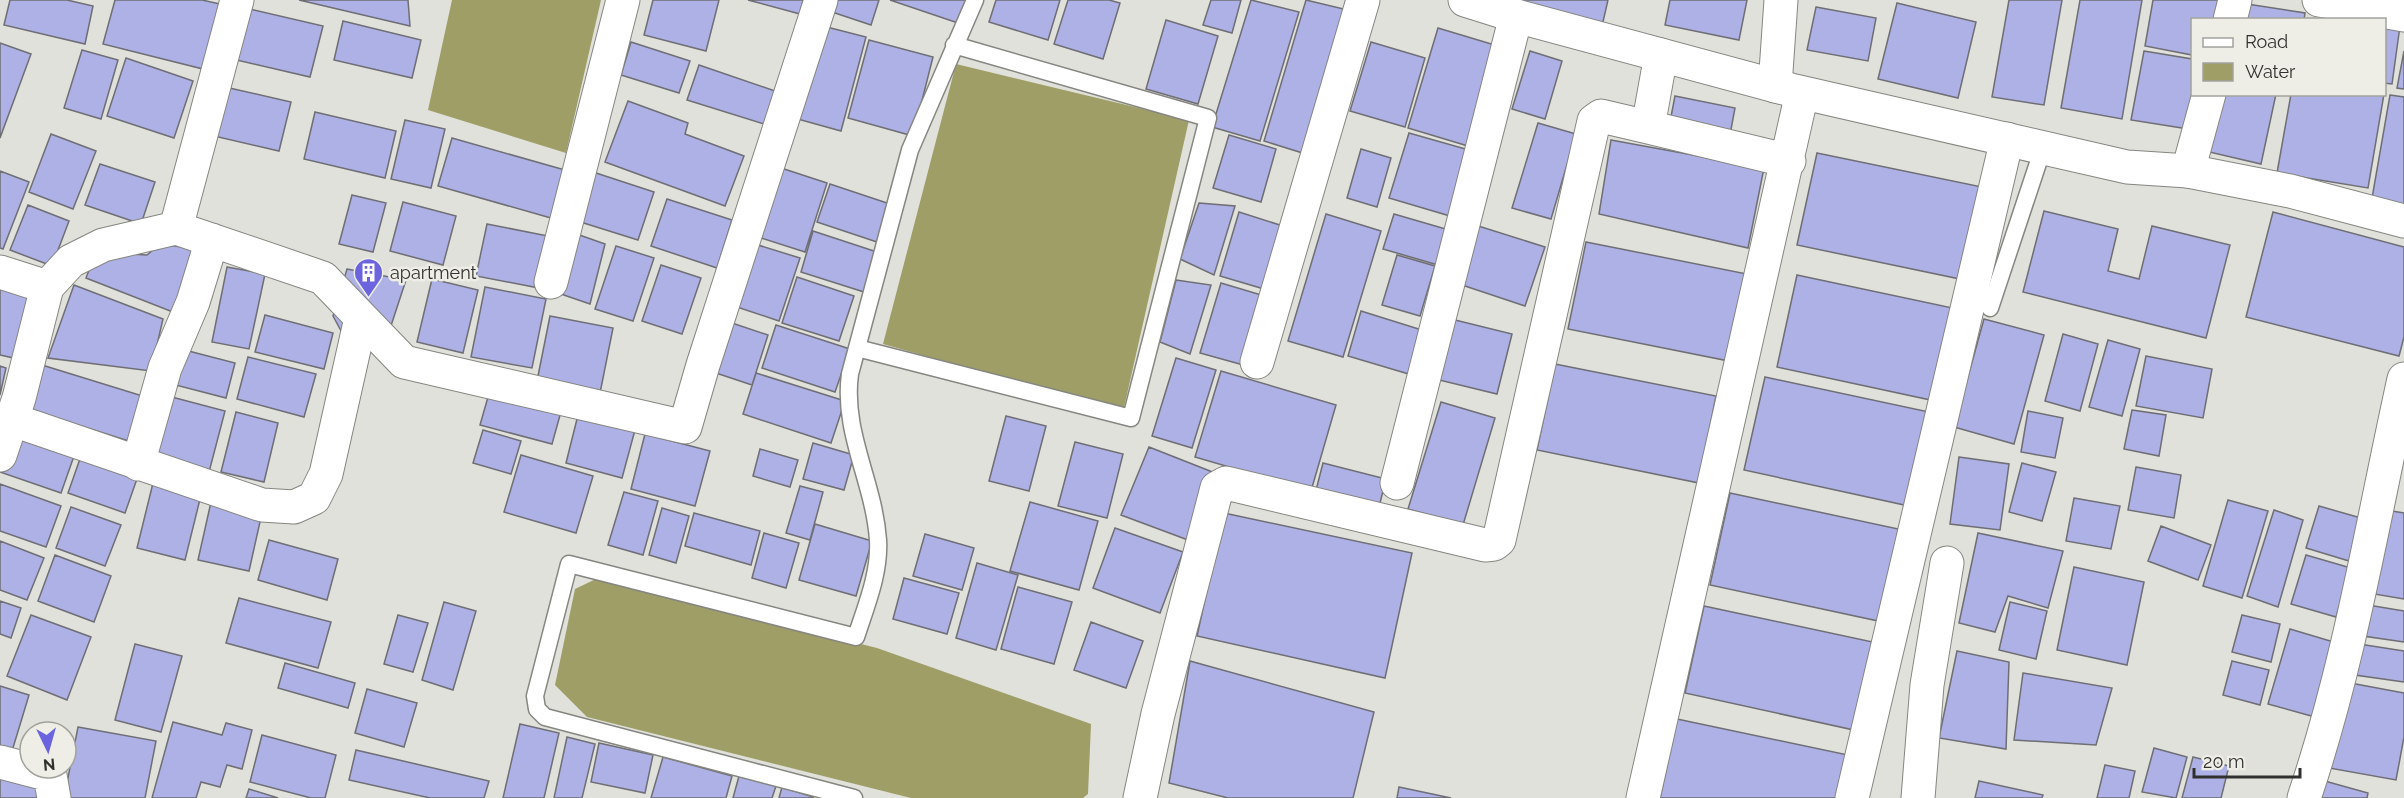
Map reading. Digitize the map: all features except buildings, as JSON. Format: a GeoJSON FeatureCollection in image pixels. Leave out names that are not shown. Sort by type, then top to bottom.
{"type":"FeatureCollection","features":[{"type":"Feature","properties":{"kind":"street"},"geometry":{"type":"LineString","coordinates":[[176,228],[237,0]]}},
{"type":"Feature","properties":{"kind":"street"},"geometry":{"type":"LineString","coordinates":[[551,282],[623,0]]}},
{"type":"Feature","properties":{"kind":"street"},"geometry":{"type":"LineString","coordinates":[[0,456],[13,420],[47,287],[71,261],[103,245],[176,228],[322,278],[404,362],[686,427],[703,365],[821,0]]}},
{"type":"Feature","properties":{"kind":"street"},"geometry":{"type":"LineString","coordinates":[[1257,362],[1363,0]]}},
{"type":"Feature","properties":{"kind":"street"},"geometry":{"type":"LineString","coordinates":[[1643,798],[1788,161],[1789,90],[1781,0]]}},
{"type":"Feature","properties":{"kind":"street"},"geometry":{"type":"LineString","coordinates":[[2230,18],[2235,0]]}},
{"type":"Feature","properties":{"kind":"street"},"geometry":{"type":"LineString","coordinates":[[2319,0],[2404,15]]}},
{"type":"Feature","properties":{"kind":"street"},"geometry":{"type":"LineString","coordinates":[[1478,2],[1516,16],[1789,90],[2127,167],[2188,171],[2289,191],[2404,221]]}},
{"type":"Feature","properties":{"kind":"street"},"geometry":{"type":"LineString","coordinates":[[1397,483],[1516,16]]}},
{"type":"Feature","properties":{"kind":"street"},"geometry":{"type":"LineString","coordinates":[[1648,127],[1661,56]]}},
{"type":"Feature","properties":{"kind":"street"},"geometry":{"type":"LineString","coordinates":[[2188,171],[2208,96]]}},
{"type":"Feature","properties":{"kind":"street"},"geometry":{"type":"LineString","coordinates":[[1140,798],[1158,714],[1217,488],[1221,484],[1226,483],[1485,545],[1494,544],[1499,540],[1594,121],[1601,116],[1788,161]]}},
{"type":"Feature","properties":{"kind":"street"},"geometry":{"type":"LineString","coordinates":[[1852,798],[2007,139]]}},
{"type":"Feature","properties":{"kind":"street"},"geometry":{"type":"LineString","coordinates":[[138,464],[165,368],[193,302],[212,240]]}},
{"type":"Feature","properties":{"kind":"street"},"geometry":{"type":"LineString","coordinates":[[0,272],[47,287]]}},
{"type":"Feature","properties":{"kind":"street"},"geometry":{"type":"LineString","coordinates":[[13,420],[262,505],[294,507],[314,498],[326,474],[361,318]]}},
{"type":"Feature","properties":{"kind":"street"},"geometry":{"type":"LineString","coordinates":[[2304,798],[2325,736],[2346,649],[2404,379]]}},
{"type":"Feature","properties":{"kind":"street"},"geometry":{"type":"LineString","coordinates":[[1918,798],[1927,686],[1947,563]]}},
{"type":"Feature","properties":{"kind":"street"},"geometry":{"type":"LineString","coordinates":[[0,762],[50,775],[54,798]]}},
{"type":"Feature","properties":{"kind":"lane"},"geometry":{"type":"LineString","coordinates":[[854,798],[545,717],[537,709],[535,696],[569,564],[856,637],[875,580],[878,540],[871,502],[851,432],[847,395],[857,348],[910,150],[975,0]]}},
{"type":"Feature","properties":{"kind":"lane"},"geometry":{"type":"LineString","coordinates":[[857,348],[1131,418],[1208,118],[954,45]]}},
{"type":"Feature","properties":{"kind":"lane"},"geometry":{"type":"LineString","coordinates":[[1990,309],[2043,148]]}},
{"type":"Feature","properties":{"kind":"water"},"geometry":{"type":"Polygon","coordinates":[[[452,0],[601,0],[566,153],[428,110],[452,0]]]}},
{"type":"Feature","properties":{"kind":"water"},"geometry":{"type":"Polygon","coordinates":[[[956,64],[1189,120],[1123,412],[883,344],[956,64]]]}},
{"type":"Feature","properties":{"kind":"water"},"geometry":{"type":"Polygon","coordinates":[[[598,578],[877,648],[1091,724],[1088,794],[1083,798],[911,798],[587,717],[555,685],[575,589],[598,578]]]}},
{"type":"Feature","properties":{"kind":"place","name":"apartment"},"geometry":{"type":"Point","coordinates":[369,298]}}]}
